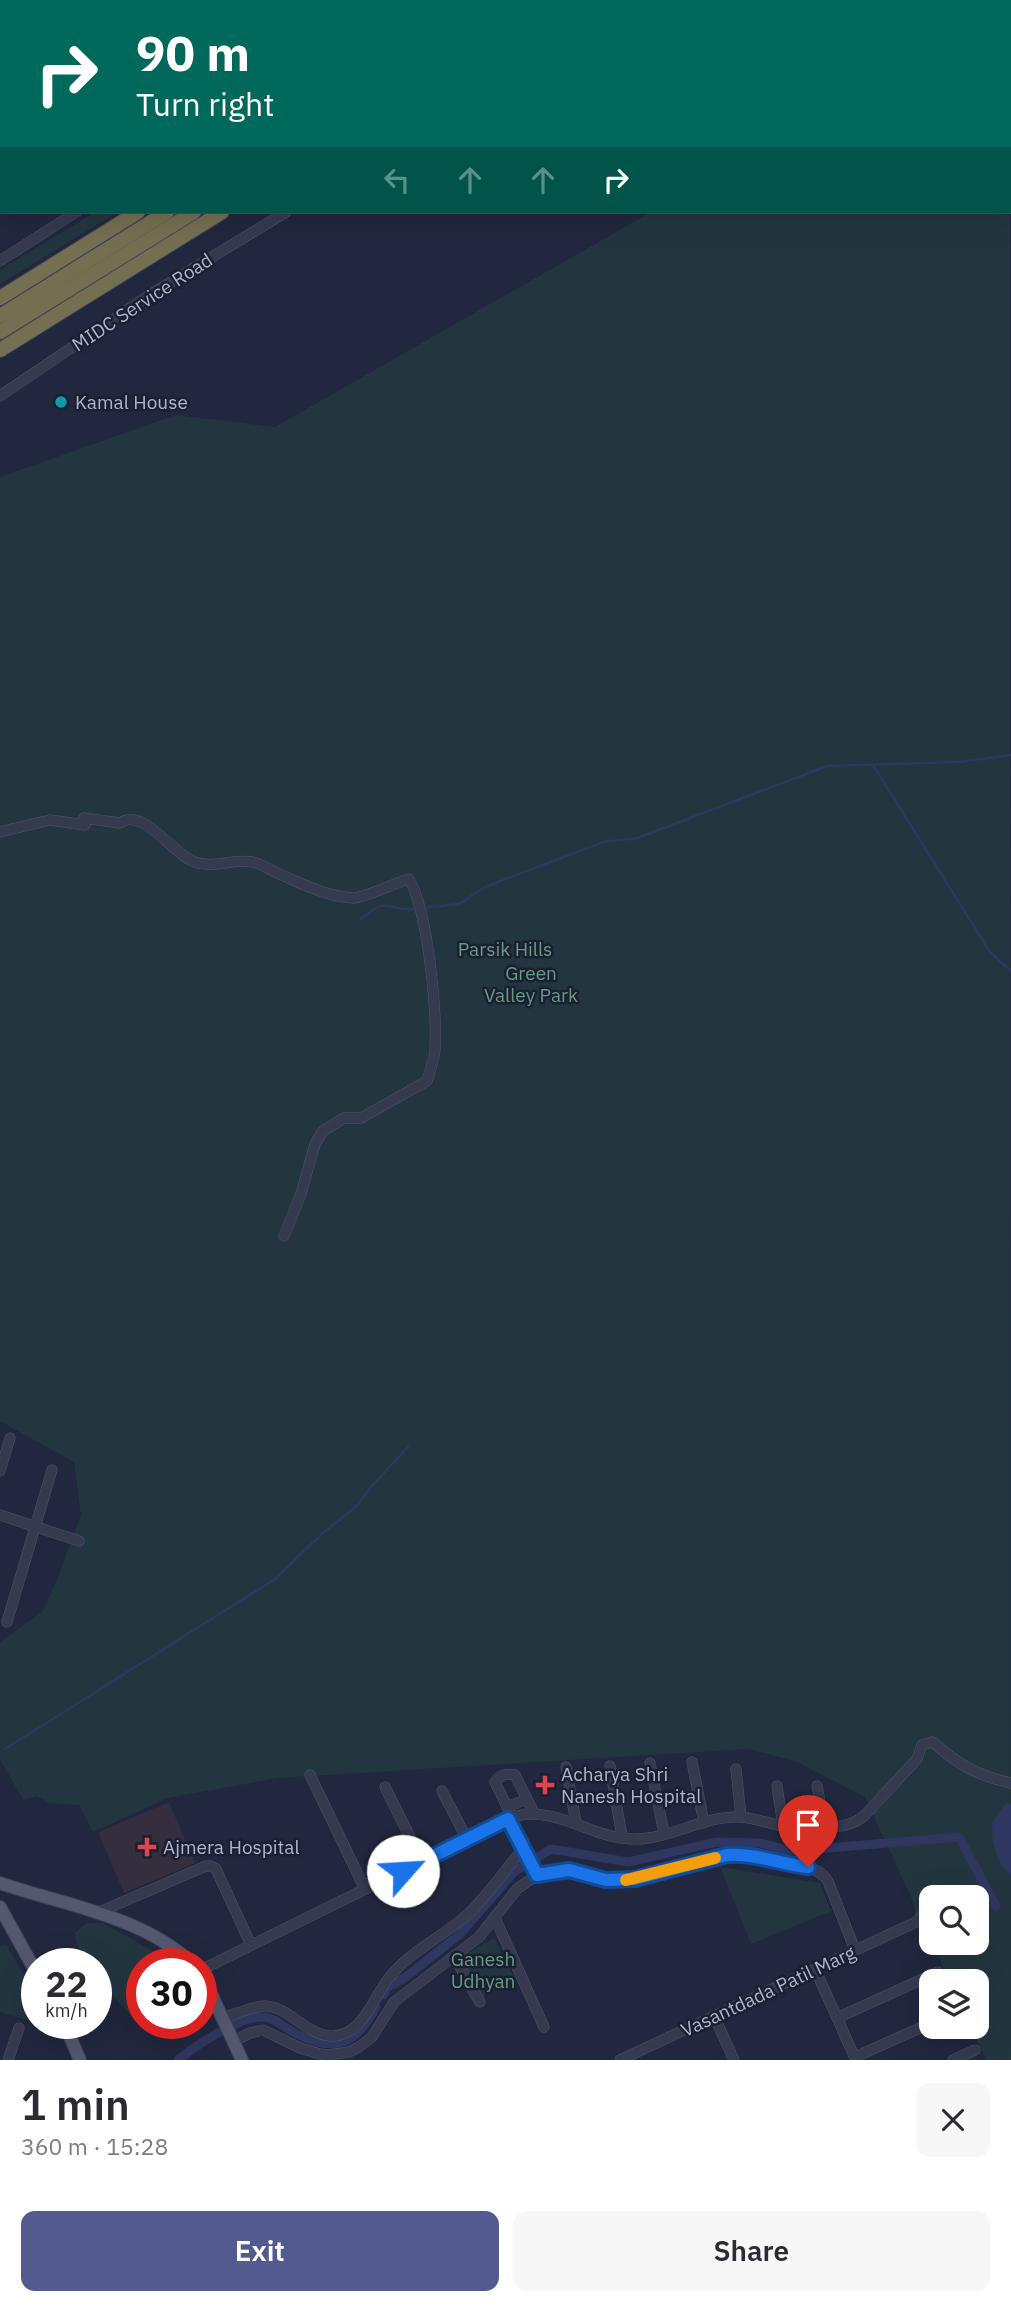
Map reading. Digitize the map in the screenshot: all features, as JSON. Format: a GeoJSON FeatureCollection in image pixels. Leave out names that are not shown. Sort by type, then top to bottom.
{"type":"FeatureCollection","features":[{"type":"Feature","properties":{"kind":"highway"},"geometry":{"type":"LineString","coordinates":[[0,298],[135,214]]}},
{"type":"Feature","properties":{"kind":"highway"},"geometry":{"type":"LineString","coordinates":[[0,316],[164,214]]}},
{"type":"Feature","properties":{"kind":"highway"},"geometry":{"type":"LineString","coordinates":[[0,332],[191,214]]}},
{"type":"Feature","properties":{"kind":"highway"},"geometry":{"type":"LineString","coordinates":[[0,350],[219,214]]}},
{"type":"Feature","properties":{"kind":"main road"},"geometry":{"type":"LineString","coordinates":[[0,1902],[2,1884],[140,1929],[173,1948]]}},
{"type":"Feature","properties":{"kind":"main road"},"geometry":{"type":"LineString","coordinates":[[0,1908],[22,1948]]}},
{"type":"Feature","properties":{"kind":"main road"},"geometry":{"type":"LineString","coordinates":[[217,2005],[242,2060]]}},
{"type":"Feature","properties":{"kind":"main road"},"geometry":{"type":"LineString","coordinates":[[71,2039],[80,2060]]}},
{"type":"Feature","properties":{"kind":"street"},"geometry":{"type":"LineString","coordinates":[[0,261],[73,214]]}},
{"type":"Feature","properties":{"kind":"street","name":"MIDC Service Road"},"geometry":{"type":"LineString","coordinates":[[0,396],[148,296],[283,214]]}},
{"type":"Feature","properties":{"kind":"street"},"geometry":{"type":"LineString","coordinates":[[0,832],[50,820],[85,825],[84,818],[120,823],[133,819],[152,828],[182,856],[194,862],[210,866],[241,861],[255,862],[310,886],[355,898],[409,879],[415,889],[421,914],[433,986],[435,1053],[427,1081],[361,1118],[344,1118],[323,1131],[315,1144],[301,1194],[284,1236]]}},
{"type":"Feature","properties":{"kind":"street"},"geometry":{"type":"LineString","coordinates":[[0,1471],[10,1438]]}},
{"type":"Feature","properties":{"kind":"street"},"geometry":{"type":"LineString","coordinates":[[7,1622],[52,1470]]}},
{"type":"Feature","properties":{"kind":"street"},"geometry":{"type":"LineString","coordinates":[[0,1515],[79,1541]]}},
{"type":"Feature","properties":{"kind":"street"},"geometry":{"type":"LineString","coordinates":[[509,1815],[534,1813],[576,1822],[599,1832],[631,1839],[723,1819],[741,1818],[799,1829],[844,1827],[856,1823],[917,1759],[922,1745],[932,1742],[946,1751],[952,1759],[993,1779],[1011,1783]]}},
{"type":"Feature","properties":{"kind":"street"},"geometry":{"type":"LineString","coordinates":[[692,1762],[704,1824]]}},
{"type":"Feature","properties":{"kind":"street"},"geometry":{"type":"LineString","coordinates":[[650,1763],[664,1833]]}},
{"type":"Feature","properties":{"kind":"street"},"geometry":{"type":"LineString","coordinates":[[610,1766],[622,1837]]}},
{"type":"Feature","properties":{"kind":"street"},"geometry":{"type":"LineString","coordinates":[[566,1767],[576,1822]]}},
{"type":"Feature","properties":{"kind":"street"},"geometry":{"type":"LineString","coordinates":[[736,1769],[741,1818]]}},
{"type":"Feature","properties":{"kind":"street"},"geometry":{"type":"LineString","coordinates":[[534,1813],[515,1775],[509,1773],[498,1778],[495,1782],[523,1849],[536,1872]]}},
{"type":"Feature","properties":{"kind":"street"},"geometry":{"type":"LineString","coordinates":[[310,1775],[365,1889]]}},
{"type":"Feature","properties":{"kind":"street"},"geometry":{"type":"LineString","coordinates":[[777,1786],[783,1826]]}},
{"type":"Feature","properties":{"kind":"street"},"geometry":{"type":"LineString","coordinates":[[817,1786],[825,1828]]}},
{"type":"Feature","properties":{"kind":"street"},"geometry":{"type":"LineString","coordinates":[[385,1787],[422,1861]]}},
{"type":"Feature","properties":{"kind":"street"},"geometry":{"type":"LineString","coordinates":[[442,1791],[467,1839]]}},
{"type":"Feature","properties":{"kind":"street"},"geometry":{"type":"LineString","coordinates":[[217,1963],[467,1839],[509,1815],[527,1799]]}},
{"type":"Feature","properties":{"kind":"street"},"geometry":{"type":"LineString","coordinates":[[224,2020],[265,2006],[278,2009],[312,2031],[331,2036],[351,2030],[360,2023],[389,1977],[468,1914],[523,1849]]}},
{"type":"Feature","properties":{"kind":"street"},"geometry":{"type":"LineString","coordinates":[[233,2040],[263,2030],[321,2057],[351,2056],[372,2037],[394,2002],[478,1937],[517,1889],[536,1872],[569,1870],[606,1880],[635,1879],[727,1855],[741,1854],[808,1867],[824,1875],[828,1881],[855,1950]]}},
{"type":"Feature","properties":{"kind":"street"},"geometry":{"type":"LineString","coordinates":[[97,1913],[211,1866],[216,1869],[251,1945]]}},
{"type":"Feature","properties":{"kind":"street"},"geometry":{"type":"LineString","coordinates":[[495,1918],[544,2027]]}},
{"type":"Feature","properties":{"kind":"street","name":"Vasantdada Patil Marg"},"geometry":{"type":"LineString","coordinates":[[621,2060],[919,1918]]}},
{"type":"Feature","properties":{"kind":"street"},"geometry":{"type":"LineString","coordinates":[[454,1956],[480,2002]]}},
{"type":"Feature","properties":{"kind":"street"},"geometry":{"type":"LineString","coordinates":[[815,1969],[855,2059],[919,2029]]}},
{"type":"Feature","properties":{"kind":"street"},"geometry":{"type":"LineString","coordinates":[[837,2018],[919,1981]]}},
{"type":"Feature","properties":{"kind":"street"},"geometry":{"type":"LineString","coordinates":[[714,2016],[734,2060]]}},
{"type":"Feature","properties":{"kind":"street"},"geometry":{"type":"LineString","coordinates":[[8,2060],[19,2028]]}},
{"type":"Feature","properties":{"kind":"street"},"geometry":{"type":"LineString","coordinates":[[953,2060],[975,2050]]}},
{"type":"Feature","properties":{"kind":"shaded area","name":"Ajmera Hospital"},"geometry":{"type":"Polygon","coordinates":[[[169,1802],[195,1863],[124,1893],[98,1832],[169,1802]]]}},
{"type":"Feature","properties":{"kind":"green space"},"geometry":{"type":"Polygon","coordinates":[[[92,214],[115,214],[0,284],[0,270],[92,214]]]}},
{"type":"Feature","properties":{"kind":"green space","name":"Parsik Hills"},"geometry":{"type":"Polygon","coordinates":[[[648,214],[1010,214],[1011,2060],[986,2060],[976,2039],[989,2039],[989,1969],[944,1969],[937,1955],[989,1955],[989,1885],[919,1885],[919,1922],[912,1899],[865,1797],[795,1761],[749,1749],[278,1778],[168,1798],[93,1832],[79,1805],[50,1803],[36,1796],[23,1800],[0,1759],[0,1642],[43,1611],[81,1515],[74,1462],[0,1421],[0,477],[176,415],[275,427],[648,214]]]}},
{"type":"Feature","properties":{"kind":"green space"},"geometry":{"type":"Polygon","coordinates":[[[720,1867],[820,1883],[831,1911],[751,1944],[720,1867]]]}},
{"type":"Feature","properties":{"kind":"green space"},"geometry":{"type":"Polygon","coordinates":[[[87,1923],[103,1923],[147,1948],[126,1948],[126,2010],[112,1995],[112,1948],[78,1948],[75,1933],[87,1923]]]}},
{"type":"Feature","properties":{"kind":"green space","name":"Ganesh Udhyan"},"geometry":{"type":"Polygon","coordinates":[[[494,1938],[515,1979],[472,2002],[451,1962],[494,1938]]]}},
{"type":"Feature","properties":{"kind":"green space"},"geometry":{"type":"Polygon","coordinates":[[[6,1945],[21,1970],[21,2018],[0,2012],[0,1946],[6,1945]]]}},
{"type":"Feature","properties":{"kind":"water"},"geometry":{"type":"Polygon","coordinates":[[[1006,1803],[1011,1804],[1011,1875],[998,1858],[992,1830],[992,1823],[1006,1803]]]}},
{"type":"Feature","properties":{"kind":"waterway"},"geometry":{"type":"LineString","coordinates":[[423,908],[459,904],[485,887],[606,841],[635,839],[827,766],[958,762],[1011,755]]}},
{"type":"Feature","properties":{"kind":"waterway"},"geometry":{"type":"LineString","coordinates":[[873,765],[990,952],[1011,971]]}},
{"type":"Feature","properties":{"kind":"waterway"},"geometry":{"type":"LineString","coordinates":[[360,920],[382,906],[417,909]]}},
{"type":"Feature","properties":{"kind":"waterway"},"geometry":{"type":"LineString","coordinates":[[5,1749],[275,1579],[323,1533],[358,1505],[408,1447]]}},
{"type":"Feature","properties":{"kind":"waterway"},"geometry":{"type":"LineString","coordinates":[[383,1995],[388,1987],[406,1977],[460,1934],[514,1872],[551,1849],[628,1862],[717,1842],[759,1843],[792,1851],[959,1837],[996,1906]]}},
{"type":"Feature","properties":{"kind":"waterway"},"geometry":{"type":"LineString","coordinates":[[178,2060],[219,2032],[254,2018],[271,2019],[316,2042],[339,2043],[359,2032],[376,2007]]}},
{"type":"Feature","properties":{"kind":"slow traffic"},"geometry":{"type":"LineString","coordinates":[[626,1880],[715,1858]]}},
{"type":"Feature","properties":{"kind":"place","name":"Kamal House"},"geometry":{"type":"Point","coordinates":[61,402]}},
{"type":"Feature","properties":{"kind":"place","name":"Acharya Shri Nanesh Hospital"},"geometry":{"type":"Point","coordinates":[545,1785]}},
{"type":"Feature","properties":{"kind":"place","name":"Ajmera Hospital"},"geometry":{"type":"Point","coordinates":[147,1847]}},
{"type":"Feature","properties":{"kind":"route"},"geometry":{"type":"LineString","coordinates":[[403,1871],[508,1819],[537,1875],[569,1870],[606,1880],[635,1879],[727,1855],[741,1854],[808,1867]]}},
{"type":"Feature","properties":{"kind":"park label","name":"Green Valley Park"},"geometry":{"type":"Point","coordinates":[531,984]}}]}
